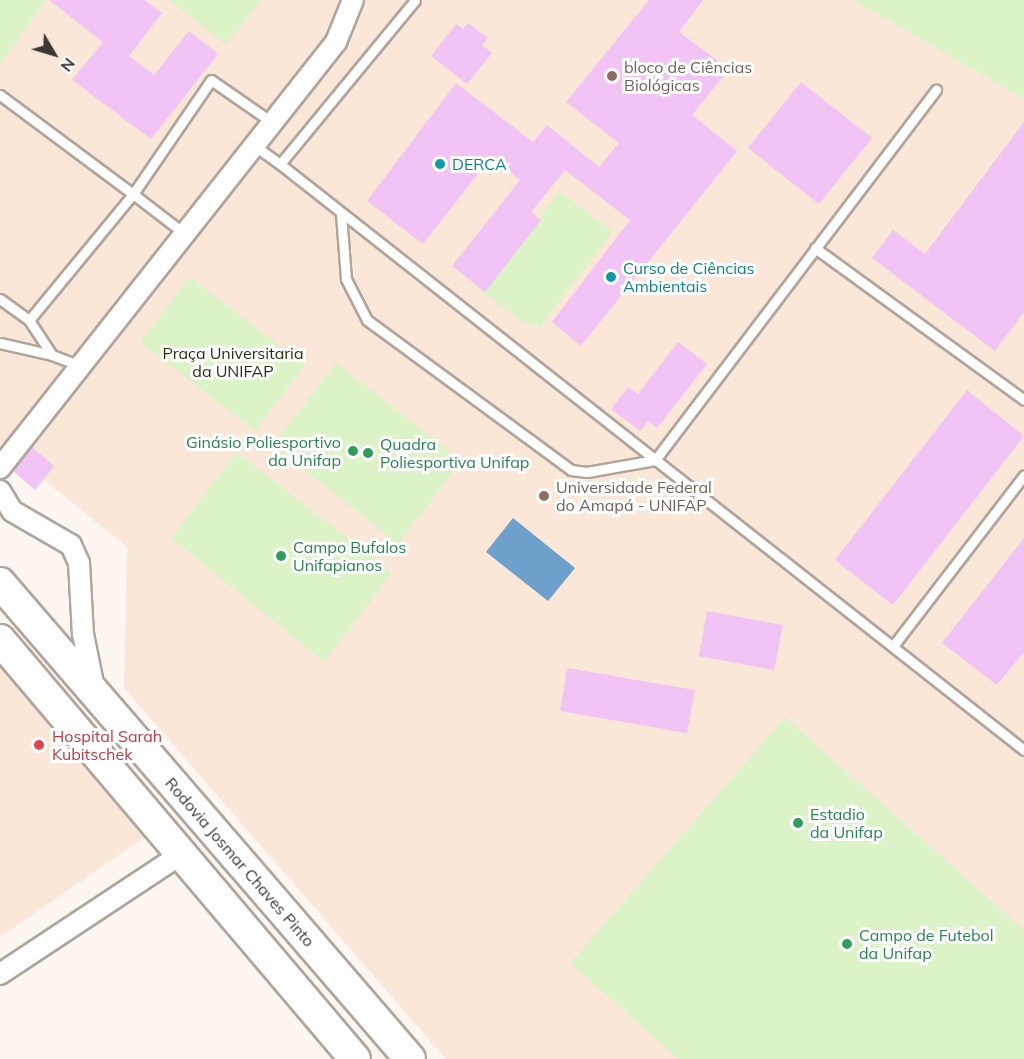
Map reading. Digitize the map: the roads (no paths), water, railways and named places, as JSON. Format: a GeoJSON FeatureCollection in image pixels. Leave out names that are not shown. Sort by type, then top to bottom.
{"type":"FeatureCollection","features":[{"type":"Feature","properties":{"kind":"main road","name":"Rodovia Josmar Chaves Pinto"},"geometry":{"type":"LineString","coordinates":[[0,583],[410,1059]]}},
{"type":"Feature","properties":{"kind":"main road"},"geometry":{"type":"LineString","coordinates":[[0,640],[355,1059]]}},
{"type":"Feature","properties":{"kind":"street"},"geometry":{"type":"LineString","coordinates":[[0,468],[82,367],[336,42],[353,0]]}},
{"type":"Feature","properties":{"kind":"street"},"geometry":{"type":"LineString","coordinates":[[0,491],[12,511],[71,545],[79,563],[83,634],[96,694]]}},
{"type":"Feature","properties":{"kind":"street"},"geometry":{"type":"LineString","coordinates":[[0,974],[181,854]]}},
{"type":"Feature","properties":{"kind":"lane"},"geometry":{"type":"LineString","coordinates":[[280,164],[415,0]]}},
{"type":"Feature","properties":{"kind":"lane"},"geometry":{"type":"LineString","coordinates":[[29,320],[133,194],[211,80],[273,123]]}},
{"type":"Feature","properties":{"kind":"lane"},"geometry":{"type":"LineString","coordinates":[[341,214],[346,279],[367,320],[571,470],[586,472],[655,460],[936,90]]}},
{"type":"Feature","properties":{"kind":"lane"},"geometry":{"type":"LineString","coordinates":[[0,95],[186,235]]}},
{"type":"Feature","properties":{"kind":"lane"},"geometry":{"type":"LineString","coordinates":[[255,146],[1024,750]]}},
{"type":"Feature","properties":{"kind":"lane"},"geometry":{"type":"LineString","coordinates":[[815,248],[1024,399]]}},
{"type":"Feature","properties":{"kind":"lane"},"geometry":{"type":"LineString","coordinates":[[0,299],[29,320],[52,356]]}},
{"type":"Feature","properties":{"kind":"lane"},"geometry":{"type":"LineString","coordinates":[[0,343],[52,356],[82,367]]}},
{"type":"Feature","properties":{"kind":"lane"},"geometry":{"type":"LineString","coordinates":[[893,646],[1024,475]]}},
{"type":"Feature","properties":{"kind":"water"},"geometry":{"type":"Polygon","coordinates":[[[513,518],[575,568],[548,601],[486,552],[513,518]]]}},
{"type":"Feature","properties":{"kind":"place","name":"bloco de Ciências Biológicas"},"geometry":{"type":"Point","coordinates":[612,76]}},
{"type":"Feature","properties":{"kind":"place","name":"DERCA"},"geometry":{"type":"Point","coordinates":[440,164]}},
{"type":"Feature","properties":{"kind":"place","name":"Curso de Ciências Ambientais"},"geometry":{"type":"Point","coordinates":[611,277]}},
{"type":"Feature","properties":{"kind":"place","name":"Ginásio Poliesportivo da Unifap"},"geometry":{"type":"Point","coordinates":[353,451]}},
{"type":"Feature","properties":{"kind":"place","name":"Quadra Poliesportiva Unifap"},"geometry":{"type":"Point","coordinates":[368,453]}},
{"type":"Feature","properties":{"kind":"place","name":"Universidade Federal do Amapá - UNIFAP"},"geometry":{"type":"Point","coordinates":[544,496]}},
{"type":"Feature","properties":{"kind":"place","name":"Campo Bufalos Unifapianos"},"geometry":{"type":"Point","coordinates":[281,556]}},
{"type":"Feature","properties":{"kind":"place","name":"Hospital Sarah Kubitschek"},"geometry":{"type":"Point","coordinates":[39,745]}},
{"type":"Feature","properties":{"kind":"place","name":"Estadio da Unifap"},"geometry":{"type":"Point","coordinates":[798,823]}},
{"type":"Feature","properties":{"kind":"place","name":"Campo de Futebol da Unifap"},"geometry":{"type":"Point","coordinates":[847,944]}},
{"type":"Feature","properties":{"kind":"park label","name":"Praça Universitaria da UNIFAP"},"geometry":{"type":"Point","coordinates":[233,362]}}]}
